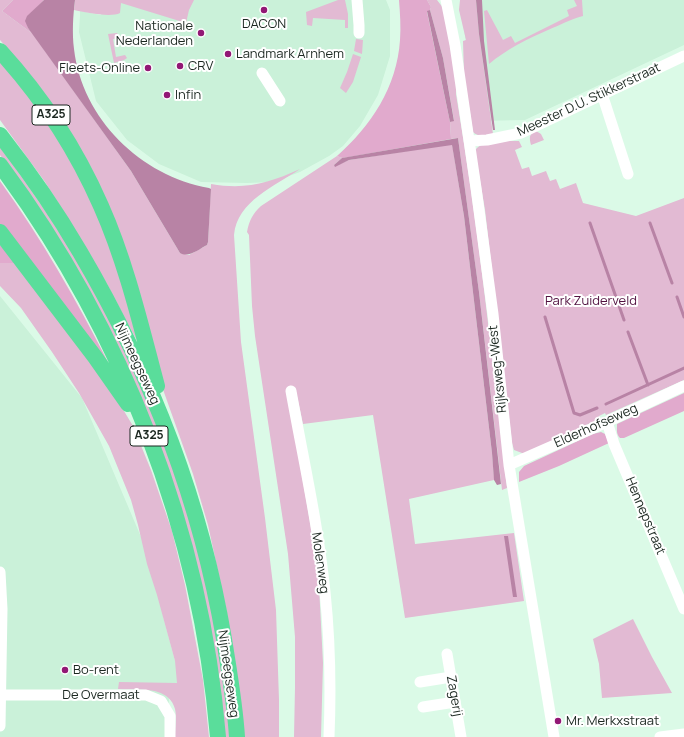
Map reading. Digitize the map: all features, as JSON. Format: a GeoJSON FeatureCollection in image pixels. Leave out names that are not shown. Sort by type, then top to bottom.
{"type":"FeatureCollection","features":[{"type":"Feature","properties":{"kind":"highway","name":"A325"},"geometry":{"type":"LineString","coordinates":[[0,51],[42,102],[80,164],[102,207],[126,275],[155,379],[165,424]]}},
{"type":"Feature","properties":{"kind":"highway","name":"Nijmeegseweg"},"geometry":{"type":"LineString","coordinates":[[0,135],[39,188],[80,251],[106,297],[165,424],[188,493],[210,567],[230,676],[237,737]]}},
{"type":"Feature","properties":{"kind":"highway","name":"Nijmeegseweg"},"geometry":{"type":"LineString","coordinates":[[0,165],[54,244],[80,290],[125,378],[147,431],[178,526],[190,570],[209,662],[218,737]]}},
{"type":"Feature","properties":{"kind":"highway","name":"A325"},"geometry":{"type":"LineString","coordinates":[[0,232],[95,357],[147,431]]}},
{"type":"Feature","properties":{"kind":"street"},"geometry":{"type":"LineString","coordinates":[[357,0],[359,33]]}},
{"type":"Feature","properties":{"kind":"street","name":"Rijksweg-West"},"geometry":{"type":"LineString","coordinates":[[446,0],[455,45],[469,141],[492,314],[508,465],[554,737]]}},
{"type":"Feature","properties":{"kind":"street","name":"Meester D.U. Stikkerstraat"},"geometry":{"type":"LineString","coordinates":[[469,141],[488,140],[521,133],[684,56]]}},
{"type":"Feature","properties":{"kind":"street"},"geometry":{"type":"LineString","coordinates":[[262,73],[280,101]]}},
{"type":"Feature","properties":{"kind":"street"},"geometry":{"type":"LineString","coordinates":[[602,94],[628,174]]}},
{"type":"Feature","properties":{"kind":"street","name":"Elderhofseweg"},"geometry":{"type":"LineString","coordinates":[[508,465],[607,422],[684,386]]}},
{"type":"Feature","properties":{"kind":"street","name":"Molenweg"},"geometry":{"type":"LineString","coordinates":[[291,391],[325,591],[330,670],[329,737]]}},
{"type":"Feature","properties":{"kind":"street","name":"Hennepstraat"},"geometry":{"type":"LineString","coordinates":[[607,422],[614,444],[684,608]]}},
{"type":"Feature","properties":{"kind":"street"},"geometry":{"type":"LineString","coordinates":[[0,572],[2,609],[0,726]]}},
{"type":"Feature","properties":{"kind":"street","name":"Zagerij"},"geometry":{"type":"LineString","coordinates":[[447,654],[461,737]]}},
{"type":"Feature","properties":{"kind":"street"},"geometry":{"type":"LineString","coordinates":[[420,682],[451,677]]}},
{"type":"Feature","properties":{"kind":"street","name":"De Overmaat"},"geometry":{"type":"LineString","coordinates":[[1,695],[146,696],[161,701],[170,716],[170,737]]}},
{"type":"Feature","properties":{"kind":"street"},"geometry":{"type":"LineString","coordinates":[[423,707],[455,702]]}},
{"type":"Feature","properties":{"kind":"street"},"geometry":{"type":"LineString","coordinates":[[660,737],[684,734]]}},
{"type":"Feature","properties":{"kind":"shaded area"},"geometry":{"type":"Polygon","coordinates":[[[13,0],[44,0],[26,19],[28,28],[33,34],[2,11],[13,0]]]}},
{"type":"Feature","properties":{"kind":"shaded area"},"geometry":{"type":"Polygon","coordinates":[[[44,0],[75,0],[73,37],[79,75],[89,99],[102,121],[119,140],[139,157],[160,171],[184,181],[211,189],[207,245],[190,254],[180,253],[131,171],[28,28],[25,21],[27,16],[44,0]]]}},
{"type":"Feature","properties":{"kind":"shaded area"},"geometry":{"type":"Polygon","coordinates":[[[105,0],[386,0],[390,10],[390,56],[378,95],[360,126],[343,146],[329,156],[300,172],[273,182],[201,182],[159,164],[127,140],[96,101],[79,32],[80,11],[101,15],[105,0]]]}},
{"type":"Feature","properties":{"kind":"shaded area"},"geometry":{"type":"Polygon","coordinates":[[[399,0],[427,0],[431,7],[427,12],[450,122],[451,139],[342,158],[337,156],[361,132],[371,119],[388,89],[394,74],[400,40],[399,0]]]}},
{"type":"Feature","properties":{"kind":"shaded area"},"geometry":{"type":"Polygon","coordinates":[[[460,0],[684,0],[684,45],[525,120],[477,121],[460,0]]]}},
{"type":"Feature","properties":{"kind":"shaded area"},"geometry":{"type":"Polygon","coordinates":[[[476,0],[482,0],[484,41],[495,130],[493,130],[479,34],[476,0]]]}},
{"type":"Feature","properties":{"kind":"shaded area"},"geometry":{"type":"Polygon","coordinates":[[[430,10],[443,58],[454,121],[450,122],[427,11],[430,10]]]}},
{"type":"Feature","properties":{"kind":"shaded area"},"geometry":{"type":"Polygon","coordinates":[[[458,138],[479,292],[501,484],[497,485],[494,480],[464,216],[452,145],[349,160],[335,167],[334,165],[342,158],[458,138]]]}},
{"type":"Feature","properties":{"kind":"shaded area"},"geometry":{"type":"Polygon","coordinates":[[[0,181],[30,225],[58,271],[109,364],[0,229],[0,181]]]}},
{"type":"Feature","properties":{"kind":"shaded area"},"geometry":{"type":"Polygon","coordinates":[[[0,245],[17,263],[0,263],[0,245]]]}},
{"type":"Feature","properties":{"kind":"shaded area"},"geometry":{"type":"Polygon","coordinates":[[[0,296],[82,398],[158,577],[164,620],[182,687],[169,695],[168,737],[0,737],[0,296]]]}},
{"type":"Feature","properties":{"kind":"shaded area"},"geometry":{"type":"Polygon","coordinates":[[[684,393],[684,411],[624,438],[620,438],[617,431],[617,424],[684,393]]]}},
{"type":"Feature","properties":{"kind":"shaded area"},"geometry":{"type":"Polygon","coordinates":[[[601,432],[605,434],[609,443],[559,466],[519,482],[519,472],[524,466],[593,434],[601,432]]]}},
{"type":"Feature","properties":{"kind":"shaded area"},"geometry":{"type":"Polygon","coordinates":[[[504,536],[508,536],[517,597],[513,597],[504,536]]]}},
{"type":"Feature","properties":{"kind":"green space"},"geometry":{"type":"Polygon","coordinates":[[[0,0],[13,0],[2,11],[33,34],[131,171],[180,253],[189,255],[207,245],[211,184],[224,186],[246,186],[278,178],[300,169],[269,188],[250,204],[242,213],[237,223],[234,235],[241,342],[276,610],[279,737],[242,737],[227,613],[208,525],[193,474],[160,381],[133,276],[17,59],[0,40],[0,0]]]}},
{"type":"Feature","properties":{"kind":"green space"},"geometry":{"type":"Polygon","coordinates":[[[75,0],[194,0],[189,10],[186,23],[121,3],[120,13],[110,15],[74,10],[75,0]]]}},
{"type":"Feature","properties":{"kind":"green space"},"geometry":{"type":"Polygon","coordinates":[[[338,0],[345,0],[348,14],[348,28],[345,28],[345,20],[313,18],[312,26],[307,25],[306,12],[338,0]]]}},
{"type":"Feature","properties":{"kind":"green space"},"geometry":{"type":"Polygon","coordinates":[[[427,0],[437,0],[444,9],[456,82],[456,94],[484,290],[507,488],[502,490],[479,292],[458,138],[451,139],[450,122],[454,120],[443,58],[430,10],[431,7],[427,0]]]}},
{"type":"Feature","properties":{"kind":"green space"},"geometry":{"type":"Polygon","coordinates":[[[460,0],[476,0],[479,34],[493,134],[480,136],[473,132],[464,75],[463,41],[466,40],[459,10],[460,0]]]}},
{"type":"Feature","properties":{"kind":"green space"},"geometry":{"type":"Polygon","coordinates":[[[574,0],[582,0],[583,16],[540,33],[510,49],[489,64],[484,11],[487,10],[503,40],[511,36],[515,43],[569,16],[567,10],[577,6],[574,0]]]}},
{"type":"Feature","properties":{"kind":"green space"},"geometry":{"type":"Polygon","coordinates":[[[117,33],[120,38],[113,39],[116,57],[125,55],[127,58],[114,63],[108,34],[117,33]]]}},
{"type":"Feature","properties":{"kind":"green space"},"geometry":{"type":"Polygon","coordinates":[[[356,39],[363,40],[362,54],[354,51],[356,39]]]}},
{"type":"Feature","properties":{"kind":"green space"},"geometry":{"type":"Polygon","coordinates":[[[353,54],[361,57],[353,82],[346,93],[340,88],[353,54]]]}},
{"type":"Feature","properties":{"kind":"green space"},"geometry":{"type":"Polygon","coordinates":[[[0,55],[51,120],[102,221],[145,356],[107,284],[64,212],[45,182],[0,120],[0,55]]]}},
{"type":"Feature","properties":{"kind":"green space"},"geometry":{"type":"Polygon","coordinates":[[[536,131],[541,134],[544,140],[531,145],[530,136],[536,131]]]}},
{"type":"Feature","properties":{"kind":"green space","name":"Park Zuiderveld"},"geometry":{"type":"Polygon","coordinates":[[[498,141],[519,141],[522,147],[515,150],[522,169],[529,167],[532,176],[546,171],[550,181],[556,179],[560,189],[576,183],[583,203],[636,216],[684,198],[684,380],[606,415],[605,413],[599,416],[599,419],[526,453],[514,450],[512,443],[485,210],[475,150],[487,143],[498,141]]]}},
{"type":"Feature","properties":{"kind":"green space"},"geometry":{"type":"Polygon","coordinates":[[[452,144],[464,216],[494,480],[409,499],[415,544],[514,533],[524,601],[405,618],[373,415],[303,424],[295,387],[286,390],[314,545],[319,586],[323,663],[321,737],[294,737],[295,637],[288,554],[255,336],[252,306],[249,235],[247,232],[248,228],[254,214],[261,206],[337,156],[342,158],[334,165],[335,166],[349,160],[452,144]]]}},
{"type":"Feature","properties":{"kind":"green space"},"geometry":{"type":"Polygon","coordinates":[[[0,147],[54,224],[79,263],[120,339],[152,412],[180,488],[202,565],[216,636],[230,737],[225,737],[179,504],[23,186],[0,155],[0,147]]]}},
{"type":"Feature","properties":{"kind":"green space"},"geometry":{"type":"Polygon","coordinates":[[[0,263],[17,263],[109,386],[133,426],[151,470],[172,531],[185,585],[203,680],[209,737],[175,737],[175,709],[172,701],[159,692],[143,689],[118,689],[119,682],[177,683],[175,661],[147,564],[138,525],[131,500],[109,446],[79,393],[52,352],[21,308],[0,286],[0,263]]]}},
{"type":"Feature","properties":{"kind":"green space"},"geometry":{"type":"Polygon","coordinates":[[[633,619],[672,693],[602,698],[599,664],[593,639],[633,619]]]}},
{"type":"Feature","properties":{"kind":"waterway"},"geometry":{"type":"LineString","coordinates":[[590,223],[624,320]]}},
{"type":"Feature","properties":{"kind":"waterway"},"geometry":{"type":"LineString","coordinates":[[650,223],[672,283]]}},
{"type":"Feature","properties":{"kind":"waterway"},"geometry":{"type":"LineString","coordinates":[[677,297],[684,317]]}},
{"type":"Feature","properties":{"kind":"waterway"},"geometry":{"type":"LineString","coordinates":[[545,317],[574,413],[580,415],[597,408]]}},
{"type":"Feature","properties":{"kind":"waterway"},"geometry":{"type":"LineString","coordinates":[[628,332],[648,385]]}},
{"type":"Feature","properties":{"kind":"waterway"},"geometry":{"type":"LineString","coordinates":[[606,404],[684,368]]}},
{"type":"Feature","properties":{"kind":"place","name":"DACON"},"geometry":{"type":"Point","coordinates":[264,10]}},
{"type":"Feature","properties":{"kind":"place","name":"Nationale Nederlanden"},"geometry":{"type":"Point","coordinates":[201,33]}},
{"type":"Feature","properties":{"kind":"place","name":"Landmark Arnhem"},"geometry":{"type":"Point","coordinates":[228,54]}},
{"type":"Feature","properties":{"kind":"place","name":"CRV"},"geometry":{"type":"Point","coordinates":[180,66]}},
{"type":"Feature","properties":{"kind":"place","name":"Fleets-Online"},"geometry":{"type":"Point","coordinates":[148,68]}},
{"type":"Feature","properties":{"kind":"place","name":"Infin"},"geometry":{"type":"Point","coordinates":[167,95]}},
{"type":"Feature","properties":{"kind":"place","name":"Bo-rent"},"geometry":{"type":"Point","coordinates":[65,670]}},
{"type":"Feature","properties":{"kind":"place","name":"Mr. Merkxstraat"},"geometry":{"type":"Point","coordinates":[558,721]}}]}
